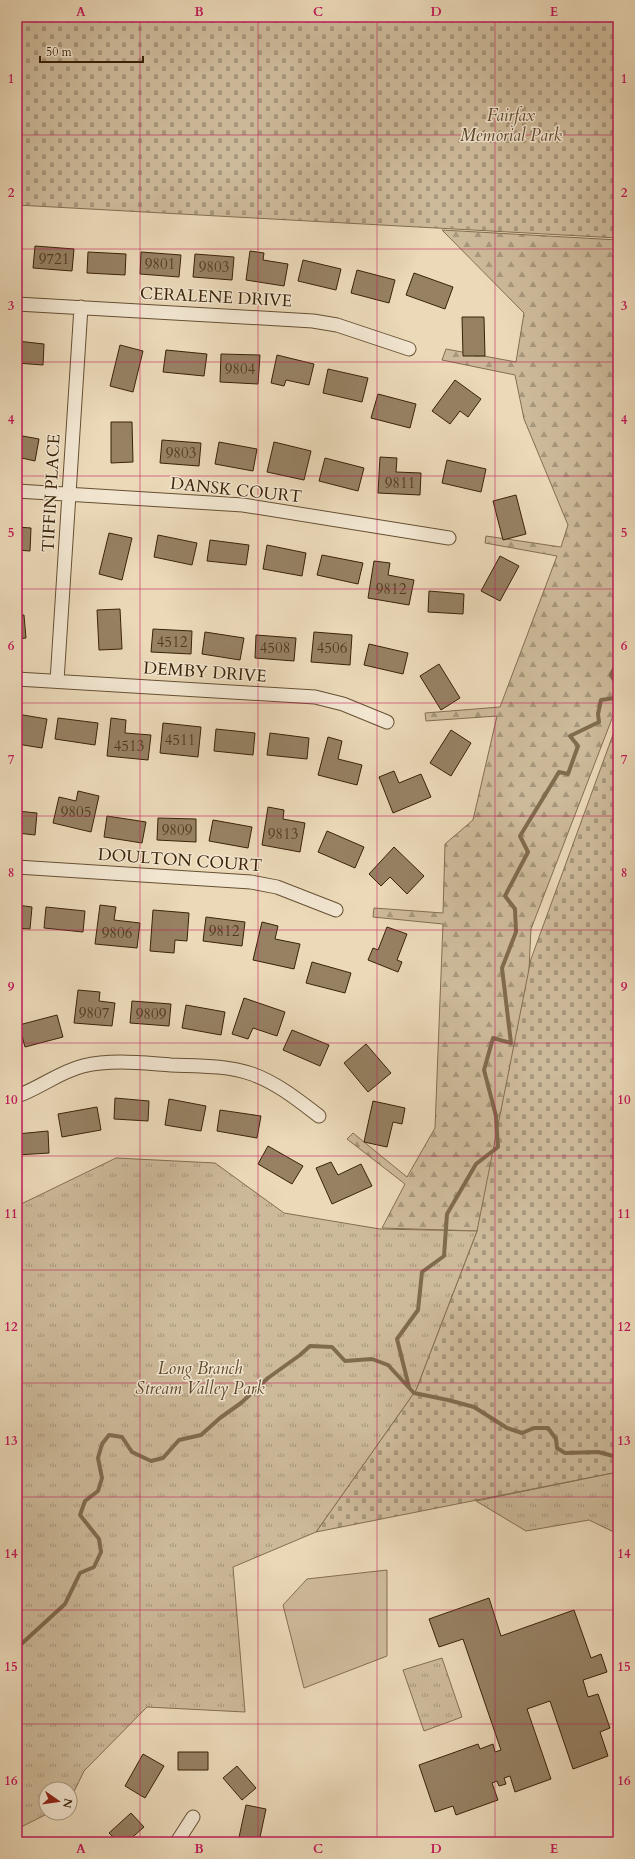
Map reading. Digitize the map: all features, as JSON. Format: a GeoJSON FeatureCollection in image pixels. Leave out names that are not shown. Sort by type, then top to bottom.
{"type":"FeatureCollection","features":[{"type":"Feature","properties":{"kind":"street","name":"CERALENE DRIVE"},"geometry":{"type":"LineString","coordinates":[[17,304],[313,321],[337,326],[409,349]]}},
{"type":"Feature","properties":{"kind":"street","name":"TIFFIN PLACE"},"geometry":{"type":"LineString","coordinates":[[58,681],[81,307]]}},
{"type":"Feature","properties":{"kind":"street","name":"DANSK COURT"},"geometry":{"type":"LineString","coordinates":[[17,491],[243,505],[449,538]]}},
{"type":"Feature","properties":{"kind":"street","name":"DEMBY DRIVE"},"geometry":{"type":"LineString","coordinates":[[17,679],[315,697],[343,704],[388,722]]}},
{"type":"Feature","properties":{"kind":"street","name":"DOULTON COURT"},"geometry":{"type":"LineString","coordinates":[[17,867],[251,882],[277,887],[336,910]]}},
{"type":"Feature","properties":{"kind":"street"},"geometry":{"type":"LineString","coordinates":[[17,1096],[59,1075],[98,1063],[118,1062],[219,1067],[241,1071],[266,1080],[294,1097],[319,1116]]}},
{"type":"Feature","properties":{"kind":"street"},"geometry":{"type":"LineString","coordinates":[[177,1842],[193,1817]]}},
{"type":"Feature","properties":{"kind":"green space","name":"Fairfax Memorial Park"},"geometry":{"type":"Polygon","coordinates":[[[17,17],[618,17],[618,238],[17,205],[17,17]]]}},
{"type":"Feature","properties":{"kind":"green space"},"geometry":{"type":"Polygon","coordinates":[[[442,230],[618,240],[618,703],[531,929],[520,1154],[478,1231],[382,1228],[405,1184],[347,1139],[353,1133],[407,1177],[435,1128],[443,924],[373,917],[374,908],[443,913],[445,844],[473,820],[497,716],[426,721],[425,713],[500,707],[557,556],[485,543],[486,536],[561,547],[568,525],[524,419],[515,375],[442,360],[446,349],[516,362],[524,313],[442,230]]]}},
{"type":"Feature","properties":{"kind":"green space"},"geometry":{"type":"Polygon","coordinates":[[[618,721],[618,1472],[316,1532],[416,1390],[477,1231],[531,959],[618,721]]]}},
{"type":"Feature","properties":{"kind":"green space","name":"Long Branch Stream Valley Park"},"geometry":{"type":"Polygon","coordinates":[[[116,1158],[215,1163],[284,1213],[380,1229],[477,1231],[416,1390],[316,1532],[233,1567],[245,1712],[147,1707],[84,1771],[78,1783],[78,1781],[38,1781],[38,1818],[17,1829],[17,1206],[116,1158]]]}},
{"type":"Feature","properties":{"kind":"green space"},"geometry":{"type":"Polygon","coordinates":[[[618,1472],[618,1534],[589,1520],[526,1531],[476,1501],[618,1472]]]}},
{"type":"Feature","properties":{"kind":"green space"},"geometry":{"type":"Polygon","coordinates":[[[387,1570],[387,1656],[304,1688],[283,1605],[307,1579],[387,1570]]]}},
{"type":"Feature","properties":{"kind":"green space"},"geometry":{"type":"Polygon","coordinates":[[[442,1658],[462,1717],[424,1731],[403,1670],[442,1658]]]}},
{"type":"Feature","properties":{"kind":"building"},"geometry":{"type":"Polygon","coordinates":[[[35,246],[74,249],[72,271],[33,268],[35,246]]]}},
{"type":"Feature","properties":{"kind":"building"},"geometry":{"type":"Polygon","coordinates":[[[17,249],[20,249],[17,267],[17,249]]]}},
{"type":"Feature","properties":{"kind":"building"},"geometry":{"type":"Polygon","coordinates":[[[250,251],[264,253],[263,260],[288,264],[284,286],[246,280],[250,251]]]}},
{"type":"Feature","properties":{"kind":"building"},"geometry":{"type":"Polygon","coordinates":[[[88,252],[126,254],[125,275],[87,273],[88,252]]]}},
{"type":"Feature","properties":{"kind":"building"},"geometry":{"type":"Polygon","coordinates":[[[141,252],[181,255],[179,277],[140,274],[141,252]]]}},
{"type":"Feature","properties":{"kind":"building"},"geometry":{"type":"Polygon","coordinates":[[[195,254],[234,257],[232,280],[193,277],[195,254]]]}},
{"type":"Feature","properties":{"kind":"building"},"geometry":{"type":"Polygon","coordinates":[[[303,260],[341,269],[336,290],[298,281],[303,260]]]}},
{"type":"Feature","properties":{"kind":"building"},"geometry":{"type":"Polygon","coordinates":[[[357,270],[395,280],[389,303],[351,293],[357,270]]]}},
{"type":"Feature","properties":{"kind":"building"},"geometry":{"type":"Polygon","coordinates":[[[414,273],[453,287],[445,309],[406,295],[414,273]]]}},
{"type":"Feature","properties":{"kind":"building"},"geometry":{"type":"Polygon","coordinates":[[[462,317],[484,317],[485,356],[463,356],[462,317]]]}},
{"type":"Feature","properties":{"kind":"building"},"geometry":{"type":"Polygon","coordinates":[[[17,341],[44,344],[43,365],[17,363],[17,341]]]}},
{"type":"Feature","properties":{"kind":"building"},"geometry":{"type":"Polygon","coordinates":[[[120,345],[143,351],[133,392],[110,386],[120,345]]]}},
{"type":"Feature","properties":{"kind":"building"},"geometry":{"type":"Polygon","coordinates":[[[166,350],[207,354],[204,376],[163,372],[166,350]]]}},
{"type":"Feature","properties":{"kind":"building"},"geometry":{"type":"Polygon","coordinates":[[[221,354],[260,355],[258,384],[220,382],[221,354]]]}},
{"type":"Feature","properties":{"kind":"building"},"geometry":{"type":"Polygon","coordinates":[[[277,355],[314,364],[309,385],[286,380],[284,386],[271,383],[277,355]]]}},
{"type":"Feature","properties":{"kind":"building"},"geometry":{"type":"Polygon","coordinates":[[[328,369],[368,378],[362,402],[323,393],[328,369]]]}},
{"type":"Feature","properties":{"kind":"building"},"geometry":{"type":"Polygon","coordinates":[[[455,380],[481,399],[468,417],[460,411],[450,424],[432,411],[455,380]]]}},
{"type":"Feature","properties":{"kind":"building"},"geometry":{"type":"Polygon","coordinates":[[[378,394],[416,404],[410,428],[371,418],[378,394]]]}},
{"type":"Feature","properties":{"kind":"building"},"geometry":{"type":"Polygon","coordinates":[[[111,422],[132,422],[133,462],[111,463],[111,422]]]}},
{"type":"Feature","properties":{"kind":"building"},"geometry":{"type":"Polygon","coordinates":[[[17,435],[39,439],[35,461],[17,457],[17,435]]]}},
{"type":"Feature","properties":{"kind":"building"},"geometry":{"type":"Polygon","coordinates":[[[162,440],[201,443],[199,466],[160,463],[162,440]]]}},
{"type":"Feature","properties":{"kind":"building"},"geometry":{"type":"Polygon","coordinates":[[[219,442],[257,449],[253,471],[215,464],[219,442]]]}},
{"type":"Feature","properties":{"kind":"building"},"geometry":{"type":"Polygon","coordinates":[[[274,442],[311,451],[304,480],[267,472],[274,442]]]}},
{"type":"Feature","properties":{"kind":"building"},"geometry":{"type":"Polygon","coordinates":[[[380,457],[397,458],[396,472],[421,473],[420,495],[378,493],[380,457]]]}},
{"type":"Feature","properties":{"kind":"building"},"geometry":{"type":"Polygon","coordinates":[[[325,458],[364,468],[358,491],[319,481],[325,458]]]}},
{"type":"Feature","properties":{"kind":"building"},"geometry":{"type":"Polygon","coordinates":[[[447,460],[486,469],[481,492],[442,483],[447,460]]]}},
{"type":"Feature","properties":{"kind":"building"},"geometry":{"type":"Polygon","coordinates":[[[516,495],[526,534],[503,540],[493,501],[516,495]]]}},
{"type":"Feature","properties":{"kind":"building"},"geometry":{"type":"Polygon","coordinates":[[[17,527],[31,528],[30,551],[17,550],[17,527]]]}},
{"type":"Feature","properties":{"kind":"building"},"geometry":{"type":"Polygon","coordinates":[[[109,533],[132,538],[122,580],[99,574],[109,533]]]}},
{"type":"Feature","properties":{"kind":"building"},"geometry":{"type":"Polygon","coordinates":[[[158,535],[197,543],[192,565],[154,557],[158,535]]]}},
{"type":"Feature","properties":{"kind":"building"},"geometry":{"type":"Polygon","coordinates":[[[210,540],[249,545],[246,565],[207,561],[210,540]]]}},
{"type":"Feature","properties":{"kind":"building"},"geometry":{"type":"Polygon","coordinates":[[[267,545],[306,553],[302,576],[263,569],[267,545]]]}},
{"type":"Feature","properties":{"kind":"building"},"geometry":{"type":"Polygon","coordinates":[[[322,555],[363,563],[358,584],[317,575],[322,555]]]}},
{"type":"Feature","properties":{"kind":"building"},"geometry":{"type":"Polygon","coordinates":[[[500,556],[519,566],[500,601],[481,591],[500,556]]]}},
{"type":"Feature","properties":{"kind":"building"},"geometry":{"type":"Polygon","coordinates":[[[374,561],[390,563],[388,575],[414,580],[409,605],[368,598],[374,561]]]}},
{"type":"Feature","properties":{"kind":"building"},"geometry":{"type":"Polygon","coordinates":[[[429,591],[464,594],[463,614],[428,612],[429,591]]]}},
{"type":"Feature","properties":{"kind":"building"},"geometry":{"type":"Polygon","coordinates":[[[120,609],[122,649],[99,650],[97,610],[120,609]]]}},
{"type":"Feature","properties":{"kind":"building"},"geometry":{"type":"Polygon","coordinates":[[[17,615],[24,615],[26,638],[17,639],[17,615]]]}},
{"type":"Feature","properties":{"kind":"building"},"geometry":{"type":"Polygon","coordinates":[[[153,629],[192,631],[191,654],[151,652],[153,629]]]}},
{"type":"Feature","properties":{"kind":"building"},"geometry":{"type":"Polygon","coordinates":[[[205,632],[244,638],[240,660],[202,654],[205,632]]]}},
{"type":"Feature","properties":{"kind":"building"},"geometry":{"type":"Polygon","coordinates":[[[314,632],[352,635],[350,665],[311,662],[314,632]]]}},
{"type":"Feature","properties":{"kind":"building"},"geometry":{"type":"Polygon","coordinates":[[[256,635],[296,638],[294,661],[255,658],[256,635]]]}},
{"type":"Feature","properties":{"kind":"building"},"geometry":{"type":"Polygon","coordinates":[[[369,644],[408,653],[403,674],[364,665],[369,644]]]}},
{"type":"Feature","properties":{"kind":"building"},"geometry":{"type":"Polygon","coordinates":[[[439,664],[460,698],[441,710],[420,676],[439,664]]]}},
{"type":"Feature","properties":{"kind":"building"},"geometry":{"type":"Polygon","coordinates":[[[17,714],[47,719],[42,748],[17,744],[17,714]]]}},
{"type":"Feature","properties":{"kind":"building"},"geometry":{"type":"Polygon","coordinates":[[[58,718],[98,723],[95,745],[55,739],[58,718]]]}},
{"type":"Feature","properties":{"kind":"building"},"geometry":{"type":"Polygon","coordinates":[[[111,718],[126,720],[125,733],[151,735],[148,760],[107,756],[111,718]]]}},
{"type":"Feature","properties":{"kind":"building"},"geometry":{"type":"Polygon","coordinates":[[[163,723],[201,727],[198,757],[160,753],[163,723]]]}},
{"type":"Feature","properties":{"kind":"building"},"geometry":{"type":"Polygon","coordinates":[[[216,729],[255,733],[253,755],[214,751],[216,729]]]}},
{"type":"Feature","properties":{"kind":"building"},"geometry":{"type":"Polygon","coordinates":[[[451,730],[471,743],[451,776],[430,763],[451,730]]]}},
{"type":"Feature","properties":{"kind":"building"},"geometry":{"type":"Polygon","coordinates":[[[270,733],[309,738],[307,759],[267,755],[270,733]]]}},
{"type":"Feature","properties":{"kind":"building"},"geometry":{"type":"Polygon","coordinates":[[[328,737],[342,741],[338,759],[362,765],[357,785],[318,775],[328,737]]]}},
{"type":"Feature","properties":{"kind":"building"},"geometry":{"type":"Polygon","coordinates":[[[394,771],[399,783],[421,774],[431,797],[393,813],[379,777],[394,771]]]}},
{"type":"Feature","properties":{"kind":"building"},"geometry":{"type":"Polygon","coordinates":[[[78,791],[99,796],[91,832],[53,823],[59,797],[76,801],[78,791]]]}},
{"type":"Feature","properties":{"kind":"building"},"geometry":{"type":"Polygon","coordinates":[[[268,807],[284,810],[283,819],[305,823],[300,852],[262,845],[268,807]]]}},
{"type":"Feature","properties":{"kind":"building"},"geometry":{"type":"Polygon","coordinates":[[[17,811],[37,813],[35,835],[17,833],[17,811]]]}},
{"type":"Feature","properties":{"kind":"building"},"geometry":{"type":"Polygon","coordinates":[[[107,816],[146,822],[142,843],[104,837],[107,816]]]}},
{"type":"Feature","properties":{"kind":"building"},"geometry":{"type":"Polygon","coordinates":[[[158,818],[196,819],[196,842],[157,840],[158,818]]]}},
{"type":"Feature","properties":{"kind":"building"},"geometry":{"type":"Polygon","coordinates":[[[213,820],[252,827],[248,848],[209,841],[213,820]]]}},
{"type":"Feature","properties":{"kind":"building"},"geometry":{"type":"Polygon","coordinates":[[[327,831],[364,847],[355,868],[318,852],[327,831]]]}},
{"type":"Feature","properties":{"kind":"building"},"geometry":{"type":"Polygon","coordinates":[[[394,847],[424,876],[407,894],[390,877],[381,886],[369,874],[394,847]]]}},
{"type":"Feature","properties":{"kind":"building"},"geometry":{"type":"Polygon","coordinates":[[[17,905],[32,907],[30,929],[17,928],[17,905]]]}},
{"type":"Feature","properties":{"kind":"building"},"geometry":{"type":"Polygon","coordinates":[[[100,905],[116,907],[114,920],[140,923],[137,948],[95,944],[100,905]]]}},
{"type":"Feature","properties":{"kind":"building"},"geometry":{"type":"Polygon","coordinates":[[[46,907],[85,911],[83,932],[44,928],[46,907]]]}},
{"type":"Feature","properties":{"kind":"building"},"geometry":{"type":"Polygon","coordinates":[[[153,910],[189,913],[187,941],[175,940],[174,953],[150,951],[153,910]]]}},
{"type":"Feature","properties":{"kind":"building"},"geometry":{"type":"Polygon","coordinates":[[[206,917],[245,922],[242,946],[203,941],[206,917]]]}},
{"type":"Feature","properties":{"kind":"building"},"geometry":{"type":"Polygon","coordinates":[[[262,922],[278,926],[275,939],[300,944],[294,969],[253,960],[262,922]]]}},
{"type":"Feature","properties":{"kind":"building"},"geometry":{"type":"Polygon","coordinates":[[[387,927],[407,934],[397,960],[402,962],[398,972],[368,960],[373,948],[378,950],[387,927]]]}},
{"type":"Feature","properties":{"kind":"building"},"geometry":{"type":"Polygon","coordinates":[[[312,962],[351,973],[345,993],[306,983],[312,962]]]}},
{"type":"Feature","properties":{"kind":"building"},"geometry":{"type":"Polygon","coordinates":[[[78,990],[100,992],[99,1001],[115,1003],[112,1026],[74,1023],[78,990]]]}},
{"type":"Feature","properties":{"kind":"building"},"geometry":{"type":"Polygon","coordinates":[[[244,998],[285,1012],[277,1036],[253,1028],[248,1039],[232,1034],[244,998]]]}},
{"type":"Feature","properties":{"kind":"building"},"geometry":{"type":"Polygon","coordinates":[[[132,1001],[171,1004],[169,1026],[130,1023],[132,1001]]]}},
{"type":"Feature","properties":{"kind":"building"},"geometry":{"type":"Polygon","coordinates":[[[186,1005],[225,1012],[221,1035],[182,1028],[186,1005]]]}},
{"type":"Feature","properties":{"kind":"building"},"geometry":{"type":"Polygon","coordinates":[[[57,1015],[63,1037],[25,1047],[19,1025],[57,1015]]]}},
{"type":"Feature","properties":{"kind":"building"},"geometry":{"type":"Polygon","coordinates":[[[292,1030],[329,1045],[320,1066],[283,1050],[292,1030]]]}},
{"type":"Feature","properties":{"kind":"building"},"geometry":{"type":"Polygon","coordinates":[[[366,1044],[391,1073],[368,1092],[344,1063],[366,1044]]]}},
{"type":"Feature","properties":{"kind":"building"},"geometry":{"type":"Polygon","coordinates":[[[115,1098],[149,1101],[148,1121],[114,1119],[115,1098]]]}},
{"type":"Feature","properties":{"kind":"building"},"geometry":{"type":"Polygon","coordinates":[[[169,1099],[206,1106],[201,1131],[165,1125],[169,1099]]]}},
{"type":"Feature","properties":{"kind":"building"},"geometry":{"type":"Polygon","coordinates":[[[373,1101],[405,1108],[402,1124],[393,1122],[387,1147],[364,1142],[373,1101]]]}},
{"type":"Feature","properties":{"kind":"building"},"geometry":{"type":"Polygon","coordinates":[[[97,1107],[101,1130],[62,1137],[58,1114],[97,1107]]]}},
{"type":"Feature","properties":{"kind":"building"},"geometry":{"type":"Polygon","coordinates":[[[220,1110],[261,1116],[257,1138],[217,1131],[220,1110]]]}},
{"type":"Feature","properties":{"kind":"building"},"geometry":{"type":"Polygon","coordinates":[[[48,1131],[49,1153],[17,1155],[17,1134],[48,1131]]]}},
{"type":"Feature","properties":{"kind":"building"},"geometry":{"type":"Polygon","coordinates":[[[268,1146],[303,1166],[292,1184],[258,1164],[268,1146]]]}},
{"type":"Feature","properties":{"kind":"building"},"geometry":{"type":"Polygon","coordinates":[[[331,1162],[338,1175],[361,1164],[372,1186],[332,1204],[316,1168],[331,1162]]]}},
{"type":"Feature","properties":{"kind":"building"},"geometry":{"type":"Polygon","coordinates":[[[489,1598],[501,1636],[574,1610],[591,1658],[601,1654],[607,1672],[583,1680],[588,1697],[598,1694],[610,1728],[600,1732],[608,1756],[573,1769],[550,1701],[527,1709],[551,1779],[515,1792],[510,1776],[504,1778],[506,1784],[499,1786],[497,1781],[492,1783],[498,1800],[456,1815],[453,1806],[435,1812],[419,1765],[478,1744],[480,1749],[493,1744],[495,1752],[501,1750],[463,1639],[439,1647],[429,1619],[489,1598]]]}},
{"type":"Feature","properties":{"kind":"building"},"geometry":{"type":"Polygon","coordinates":[[[178,1752],[208,1752],[208,1770],[178,1770],[178,1752]]]}},
{"type":"Feature","properties":{"kind":"building"},"geometry":{"type":"Polygon","coordinates":[[[143,1754],[164,1766],[145,1798],[125,1786],[143,1754]]]}},
{"type":"Feature","properties":{"kind":"building"},"geometry":{"type":"Polygon","coordinates":[[[237,1766],[256,1788],[242,1800],[223,1778],[237,1766]]]}},
{"type":"Feature","properties":{"kind":"building"},"geometry":{"type":"Polygon","coordinates":[[[246,1805],[266,1809],[259,1842],[238,1842],[246,1805]]]}},
{"type":"Feature","properties":{"kind":"building"},"geometry":{"type":"Polygon","coordinates":[[[131,1813],[144,1827],[127,1842],[118,1842],[109,1833],[131,1813]]]}},
{"type":"Feature","properties":{"kind":"waterway"},"geometry":{"type":"LineString","coordinates":[[409,1387],[397,1339],[418,1310],[422,1272],[444,1256],[447,1214],[476,1164],[498,1147],[496,1116],[484,1070],[493,1038],[511,1043],[502,968],[516,932],[515,909],[505,896],[528,852],[520,836],[559,772],[568,774],[578,746],[570,736],[599,722],[598,714],[601,700],[615,698],[618,687],[611,675],[618,661]]}},
{"type":"Feature","properties":{"kind":"waterway"},"geometry":{"type":"LineString","coordinates":[[17,1648],[65,1604],[80,1573],[94,1567],[101,1552],[99,1539],[80,1515],[85,1501],[98,1491],[102,1478],[98,1458],[102,1444],[109,1435],[122,1437],[132,1452],[151,1461],[163,1458],[179,1440],[201,1435],[220,1418],[241,1403],[268,1378],[310,1346],[332,1347],[345,1361],[372,1359],[388,1365],[414,1393],[474,1407],[507,1428],[522,1433],[534,1428],[548,1428],[556,1439],[557,1448],[565,1453],[598,1452],[618,1458]]}}]}
